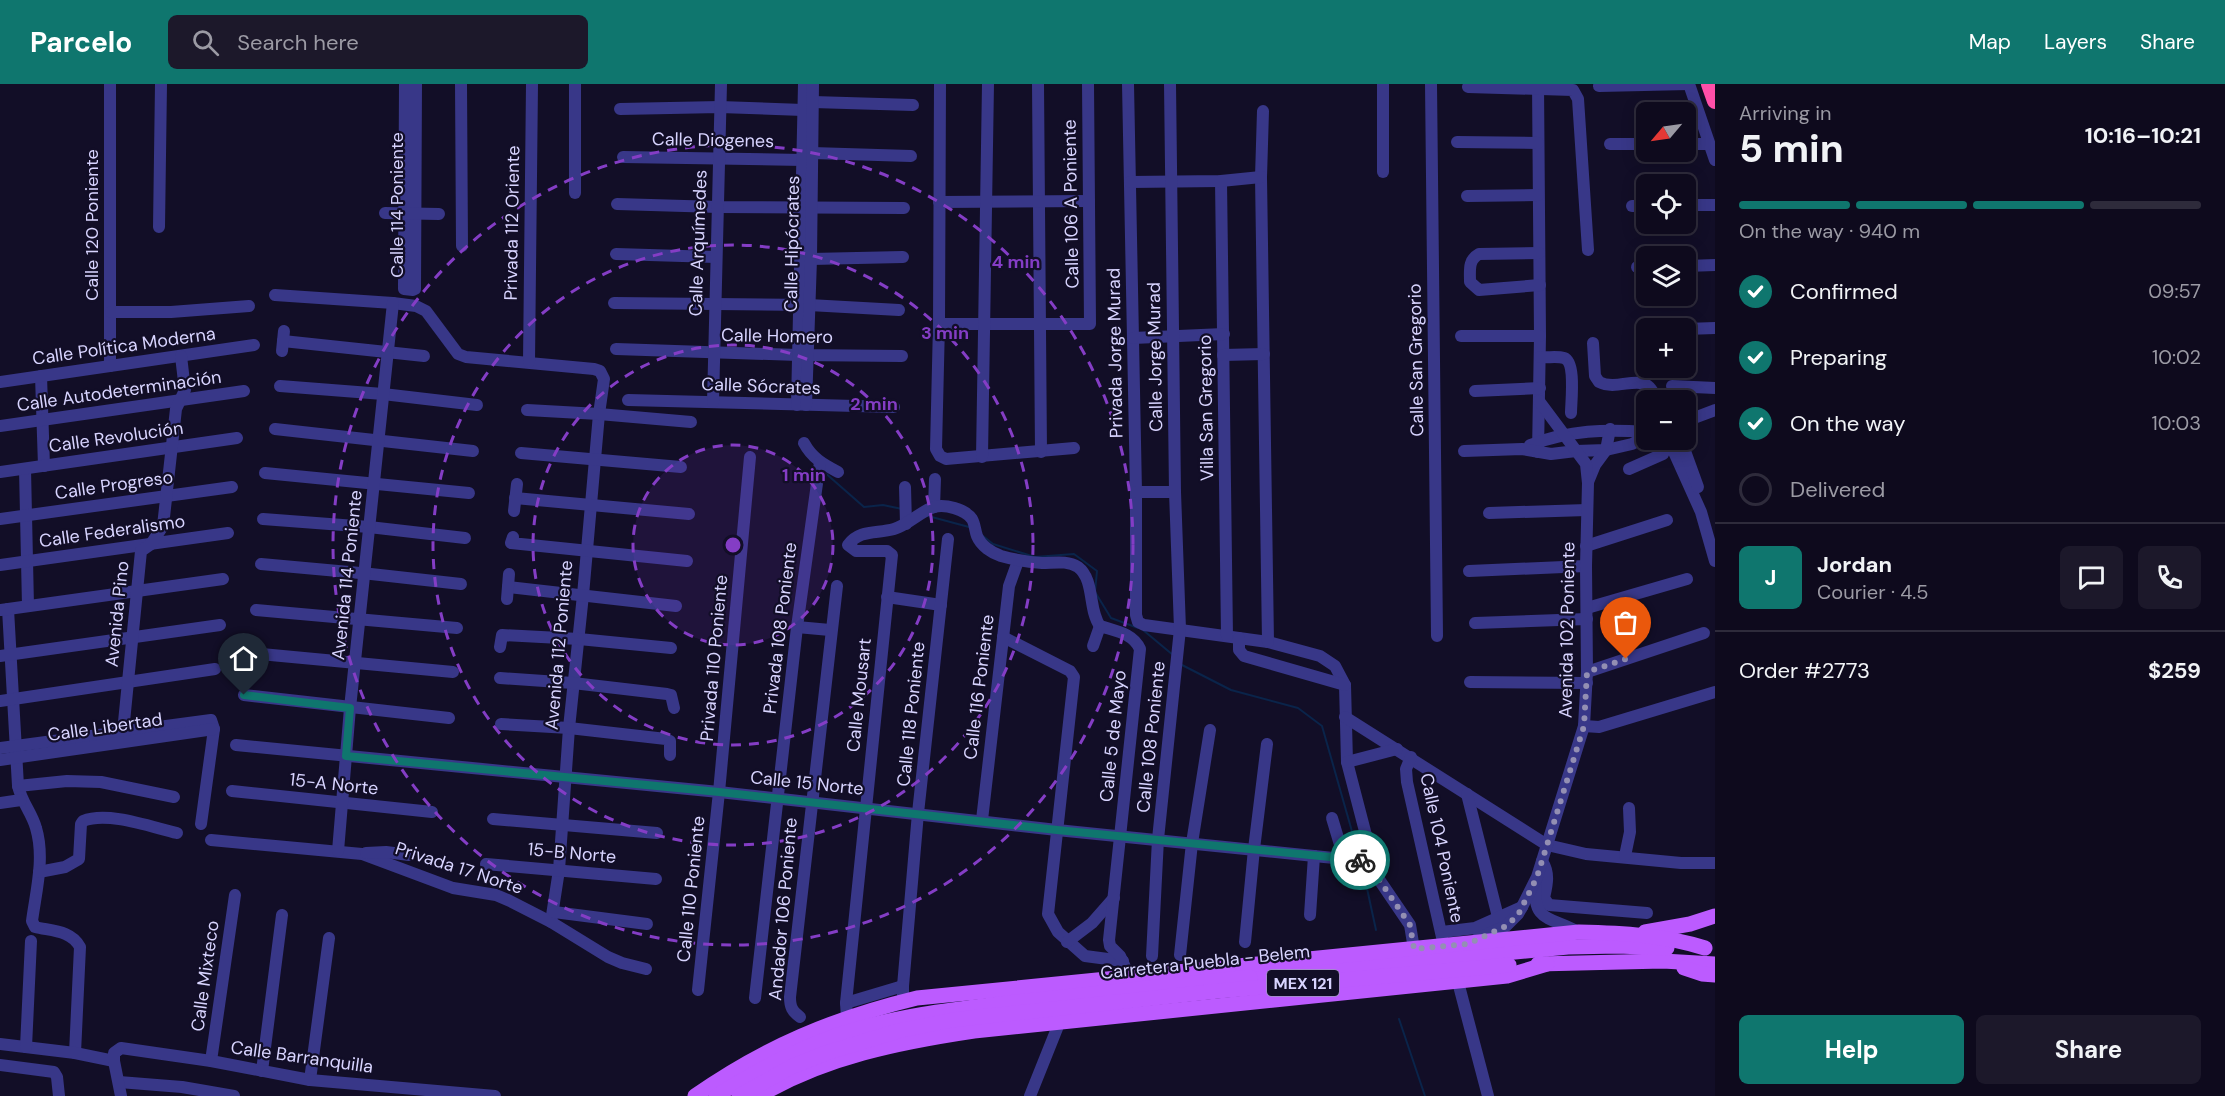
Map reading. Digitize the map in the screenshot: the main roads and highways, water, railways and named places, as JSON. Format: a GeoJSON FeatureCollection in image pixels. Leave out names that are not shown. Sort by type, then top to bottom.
{"type":"FeatureCollection","features":[{"type":"Feature","properties":{"kind":"highway"},"geometry":{"type":"LineString","coordinates":[[1709,84],[1715,101]]}},
{"type":"Feature","properties":{"kind":"main road"},"geometry":{"type":"LineString","coordinates":[[1633,934],[1690,924],[1715,916]]}},
{"type":"Feature","properties":{"kind":"main road"},"geometry":{"type":"LineString","coordinates":[[694,1096],[761,1054],[847,1010],[903,994],[950,993],[1414,949],[1443,939],[1468,944],[1579,932],[1633,934],[1680,941],[1710,949]]}},
{"type":"Feature","properties":{"kind":"main road","name":"Carretera Puebla - Belem"},"geometry":{"type":"LineString","coordinates":[[716,1096],[775,1063],[850,1031],[909,1015],[968,1006],[1519,951],[1618,945],[1710,949]]}},
{"type":"Feature","properties":{"kind":"main road"},"geometry":{"type":"LineString","coordinates":[[1670,963],[1702,974],[1715,975]]}},
{"type":"Feature","properties":{"kind":"main road"},"geometry":{"type":"LineString","coordinates":[[759,1096],[827,1065],[870,1050],[923,1038],[1458,982],[1507,976],[1547,964]]}},
{"type":"Feature","properties":{"kind":"main road","name":"Carretera Puebla - Belem"},"geometry":{"type":"LineString","coordinates":[[739,1096],[791,1067],[826,1053],[881,1035],[952,1020],[1218,991],[1509,965],[1715,964]]}},
{"type":"Feature","properties":{"kind":"main road"},"geometry":{"type":"LineString","coordinates":[[1108,1017],[1104,994],[1110,978]]}},
{"type":"Feature","properties":{"kind":"main road"},"geometry":{"type":"LineString","coordinates":[[1017,987],[1024,1003],[1017,1027]]}},
{"type":"Feature","properties":{"kind":"waterway"},"geometry":{"type":"LineString","coordinates":[[823,471],[864,507],[883,505],[902,509]]}},
{"type":"Feature","properties":{"kind":"waterway"},"geometry":{"type":"LineString","coordinates":[[928,516],[969,527]]}},
{"type":"Feature","properties":{"kind":"waterway"},"geometry":{"type":"LineString","coordinates":[[983,536],[993,544],[1035,557],[1074,554],[1097,571],[1095,592],[1111,618],[1138,628]]}},
{"type":"Feature","properties":{"kind":"waterway"},"geometry":{"type":"LineString","coordinates":[[1143,630],[1173,655]]}},
{"type":"Feature","properties":{"kind":"waterway"},"geometry":{"type":"LineString","coordinates":[[1182,665],[1231,690],[1298,708],[1322,726],[1357,849]]}},
{"type":"Feature","properties":{"kind":"waterway"},"geometry":{"type":"LineString","coordinates":[[1363,870],[1376,930]]}},
{"type":"Feature","properties":{"kind":"waterway"},"geometry":{"type":"LineString","coordinates":[[1399,1019],[1425,1096]]}}]}
